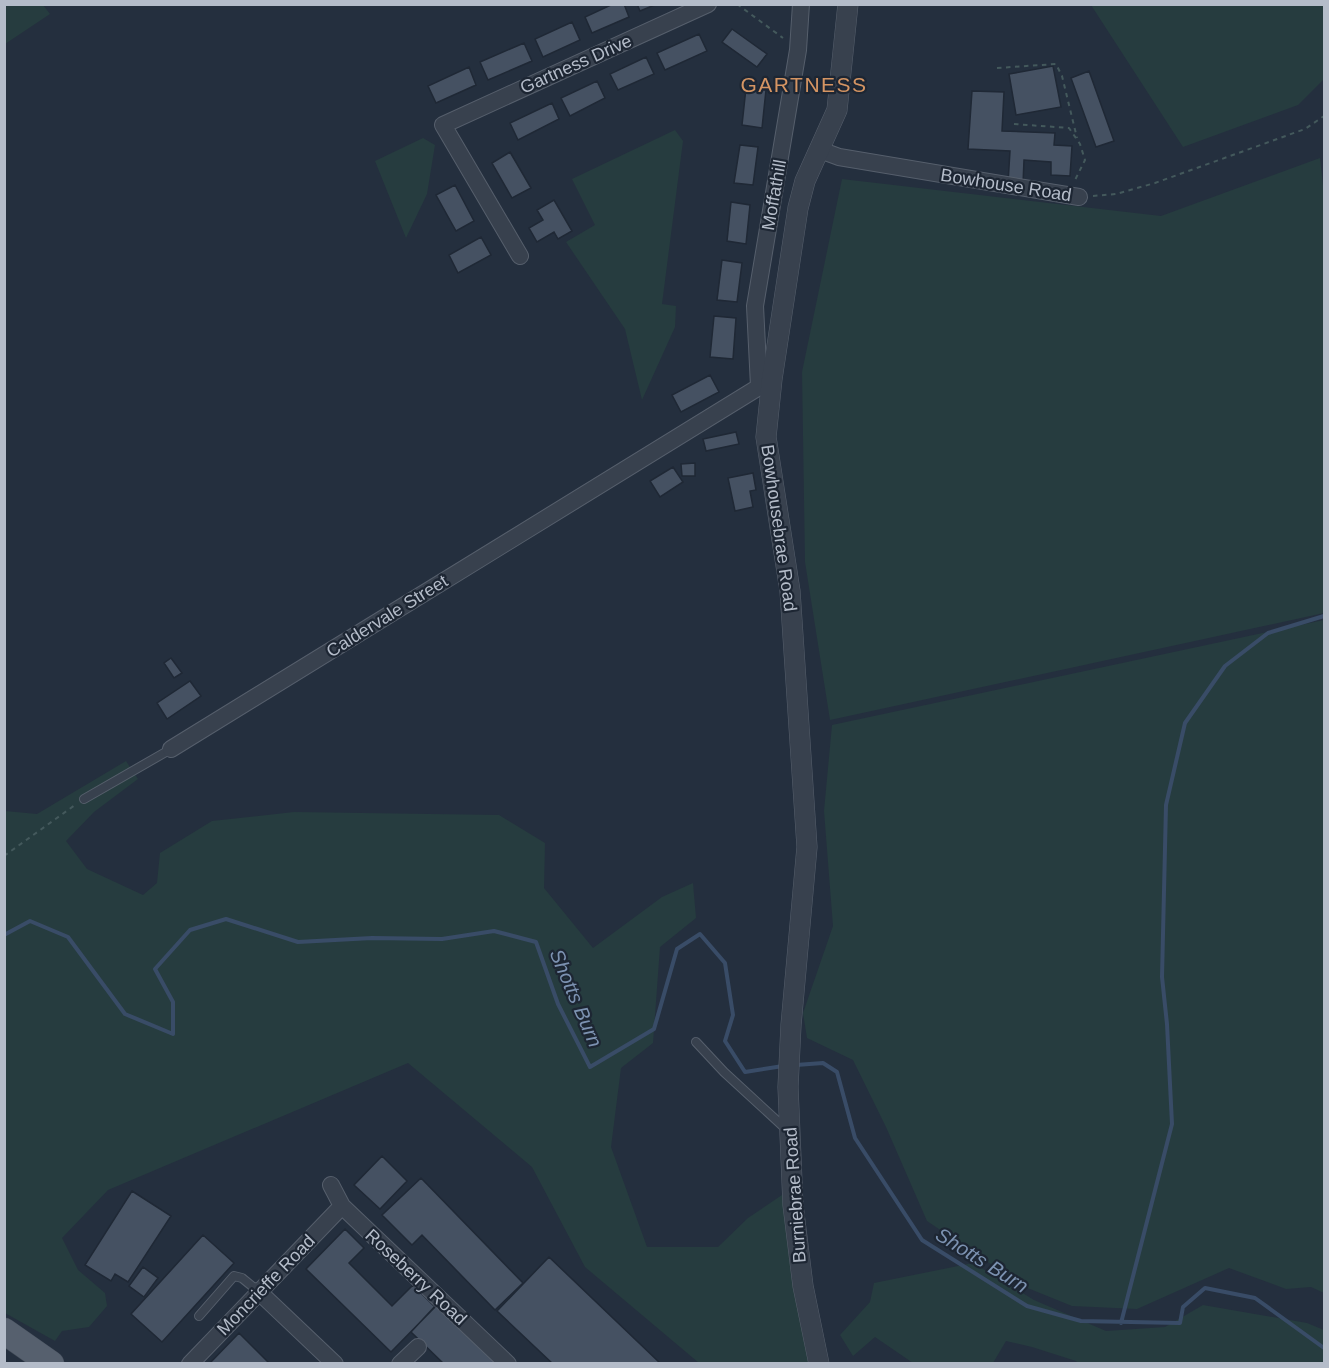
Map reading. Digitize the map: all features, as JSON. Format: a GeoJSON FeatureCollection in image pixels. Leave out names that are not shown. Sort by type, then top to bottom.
{"type":"FeatureCollection","features":[{"type":"Feature","properties":{"kind":"main road"},"geometry":{"type":"LineString","coordinates":[[4,1331],[51,1364]]}},
{"type":"Feature","properties":{"kind":"street","name":"Gartness Drive"},"geometry":{"type":"LineString","coordinates":[[520,256],[443,125],[708,4]]}},
{"type":"Feature","properties":{"kind":"street","name":"Moffathill"},"geometry":{"type":"LineString","coordinates":[[765,382],[755,306],[798,50],[801,4]]}},
{"type":"Feature","properties":{"kind":"street","name":"Bowhousebrae Road"},"geometry":{"type":"LineString","coordinates":[[791,1024],[807,847],[790,591],[766,437],[765,382],[805,181],[837,110],[848,4]]}},
{"type":"Feature","properties":{"kind":"street","name":"Bowhouse Road"},"geometry":{"type":"LineString","coordinates":[[820,150],[839,157],[1079,197]]}},
{"type":"Feature","properties":{"kind":"street","name":"Caldervale Street"},"geometry":{"type":"LineString","coordinates":[[171,748],[765,382]]}},
{"type":"Feature","properties":{"kind":"street","name":"Burniebrae Road"},"geometry":{"type":"LineString","coordinates":[[791,1024],[788,1087],[793,1205],[797,1244],[819,1364]]}},
{"type":"Feature","properties":{"kind":"street","name":"Roseberry Road"},"geometry":{"type":"LineString","coordinates":[[331,1185],[342,1206],[508,1364]]}},
{"type":"Feature","properties":{"kind":"street","name":"Moncrieffe Road"},"geometry":{"type":"LineString","coordinates":[[190,1364],[342,1206]]}},
{"type":"Feature","properties":{"kind":"street"},"geometry":{"type":"LineString","coordinates":[[258,1291],[335,1364]]}},
{"type":"Feature","properties":{"kind":"street"},"geometry":{"type":"LineString","coordinates":[[400,1364],[418,1347]]}},
{"type":"Feature","properties":{"kind":"lane","name":"Caldervale Street"},"geometry":{"type":"LineString","coordinates":[[84,799],[171,748]]}},
{"type":"Feature","properties":{"kind":"lane"},"geometry":{"type":"LineString","coordinates":[[696,1042],[724,1072],[790,1132]]}},
{"type":"Feature","properties":{"kind":"lane"},"geometry":{"type":"LineString","coordinates":[[199,1316],[234,1276],[242,1278],[258,1291]]}},
{"type":"Feature","properties":{"kind":"path"},"geometry":{"type":"LineString","coordinates":[[737,4],[798,50]]}},
{"type":"Feature","properties":{"kind":"path"},"geometry":{"type":"LineString","coordinates":[[997,68],[1056,64],[1062,76],[1077,138],[1085,160],[1077,179],[1058,193]]}},
{"type":"Feature","properties":{"kind":"path","name":"Bowhouse Road"},"geometry":{"type":"LineString","coordinates":[[1079,197],[1116,194],[1155,183],[1305,129],[1324,116]]}},
{"type":"Feature","properties":{"kind":"path"},"geometry":{"type":"LineString","coordinates":[[1014,124],[1069,128],[1077,138]]}},
{"type":"Feature","properties":{"kind":"path"},"geometry":{"type":"LineString","coordinates":[[4,856],[84,799]]}},
{"type":"Feature","properties":{"kind":"green space"},"geometry":{"type":"Polygon","coordinates":[[[5,4],[43,5],[50,14],[5,44],[5,4]]]}},
{"type":"Feature","properties":{"kind":"green space"},"geometry":{"type":"Polygon","coordinates":[[[1091,5],[1324,5],[1324,79],[1298,105],[1183,147],[1091,5]]]}},
{"type":"Feature","properties":{"kind":"green space"},"geometry":{"type":"Polygon","coordinates":[[[675,130],[683,141],[662,304],[676,306],[675,327],[642,400],[625,329],[566,242],[595,225],[572,179],[675,130]]]}},
{"type":"Feature","properties":{"kind":"green space"},"geometry":{"type":"Polygon","coordinates":[[[423,138],[435,145],[427,194],[406,238],[375,161],[423,138]]]}},
{"type":"Feature","properties":{"kind":"green space"},"geometry":{"type":"Polygon","coordinates":[[[1320,158],[1324,194],[1324,613],[830,720],[805,562],[802,372],[842,179],[1161,216],[1320,158]]]}},
{"type":"Feature","properties":{"kind":"green space"},"geometry":{"type":"Polygon","coordinates":[[[1324,620],[1324,1293],[1311,1287],[1286,1289],[1229,1268],[1137,1309],[1072,1306],[1025,1287],[927,1221],[886,1127],[853,1060],[807,1038],[803,1013],[833,926],[824,811],[832,725],[1324,620]]]}},
{"type":"Feature","properties":{"kind":"green space"},"geometry":{"type":"Polygon","coordinates":[[[126,761],[138,779],[94,812],[66,841],[87,869],[143,895],[157,883],[160,853],[212,821],[294,812],[499,815],[545,843],[544,888],[593,948],[662,897],[693,883],[696,918],[660,947],[653,1043],[621,1068],[611,1147],[647,1247],[718,1247],[748,1218],[782,1195],[813,1363],[699,1363],[585,1267],[532,1167],[408,1063],[108,1190],[62,1238],[78,1270],[105,1293],[107,1306],[89,1327],[62,1331],[55,1341],[5,1313],[5,811],[37,814],[126,761]]]}},
{"type":"Feature","properties":{"kind":"green space"},"geometry":{"type":"Polygon","coordinates":[[[973,1263],[1034,1300],[1106,1331],[1165,1327],[1203,1305],[1307,1323],[1324,1330],[1324,1363],[1078,1363],[1032,1347],[1006,1341],[993,1363],[913,1363],[875,1337],[853,1356],[840,1335],[870,1302],[874,1283],[973,1263]]]}},
{"type":"Feature","properties":{"kind":"building"},"geometry":{"type":"Polygon","coordinates":[[[613,4],[624,4],[629,17],[592,33],[585,17],[613,4]]]}},
{"type":"Feature","properties":{"kind":"building"},"geometry":{"type":"Polygon","coordinates":[[[637,4],[657,4],[640,11],[637,4]]]}},
{"type":"Feature","properties":{"kind":"building"},"geometry":{"type":"Polygon","coordinates":[[[572,22],[580,40],[543,57],[535,39],[572,22]]]}},
{"type":"Feature","properties":{"kind":"building"},"geometry":{"type":"Polygon","coordinates":[[[732,29],[767,54],[757,67],[722,42],[732,29]]]}},
{"type":"Feature","properties":{"kind":"building"},"geometry":{"type":"Polygon","coordinates":[[[699,34],[707,51],[665,70],[657,53],[699,34]]]}},
{"type":"Feature","properties":{"kind":"building"},"geometry":{"type":"Polygon","coordinates":[[[524,43],[532,61],[488,80],[480,62],[524,43]]]}},
{"type":"Feature","properties":{"kind":"building"},"geometry":{"type":"Polygon","coordinates":[[[646,57],[654,74],[618,90],[610,74],[646,57]]]}},
{"type":"Feature","properties":{"kind":"building"},"geometry":{"type":"Polygon","coordinates":[[[1053,66],[1061,107],[1016,115],[1009,74],[1053,66]]]}},
{"type":"Feature","properties":{"kind":"building"},"geometry":{"type":"Polygon","coordinates":[[[469,67],[476,85],[436,103],[428,86],[469,67]]]}},
{"type":"Feature","properties":{"kind":"building"},"geometry":{"type":"Polygon","coordinates":[[[1089,71],[1114,141],[1096,147],[1071,78],[1089,71]]]}},
{"type":"Feature","properties":{"kind":"building"},"geometry":{"type":"Polygon","coordinates":[[[597,81],[605,98],[570,116],[561,98],[597,81]]]}},
{"type":"Feature","properties":{"kind":"building"},"geometry":{"type":"Polygon","coordinates":[[[746,88],[766,90],[762,128],[742,125],[746,88]]]}},
{"type":"Feature","properties":{"kind":"building"},"geometry":{"type":"Polygon","coordinates":[[[972,91],[1004,92],[1002,131],[1055,133],[1054,145],[1072,146],[1070,176],[1051,175],[1051,162],[1024,160],[1023,184],[1008,183],[1010,151],[968,149],[972,91]]]}},
{"type":"Feature","properties":{"kind":"building"},"geometry":{"type":"Polygon","coordinates":[[[552,103],[559,119],[518,140],[510,123],[552,103]]]}},
{"type":"Feature","properties":{"kind":"building"},"geometry":{"type":"Polygon","coordinates":[[[740,145],[758,147],[753,185],[734,183],[740,145]]]}},
{"type":"Feature","properties":{"kind":"building"},"geometry":{"type":"Polygon","coordinates":[[[510,152],[531,188],[512,198],[492,163],[510,152]]]}},
{"type":"Feature","properties":{"kind":"building"},"geometry":{"type":"Polygon","coordinates":[[[455,185],[474,221],[456,231],[436,195],[455,185]]]}},
{"type":"Feature","properties":{"kind":"building"},"geometry":{"type":"Polygon","coordinates":[[[554,200],[572,231],[558,239],[554,232],[537,242],[529,228],[543,220],[537,210],[554,200]]]}},
{"type":"Feature","properties":{"kind":"building"},"geometry":{"type":"Polygon","coordinates":[[[731,202],[750,205],[746,244],[727,241],[731,202]]]}},
{"type":"Feature","properties":{"kind":"building"},"geometry":{"type":"Polygon","coordinates":[[[481,237],[491,255],[458,273],[449,255],[481,237]]]}},
{"type":"Feature","properties":{"kind":"building"},"geometry":{"type":"Polygon","coordinates":[[[722,260],[742,263],[737,302],[717,300],[722,260]]]}},
{"type":"Feature","properties":{"kind":"building"},"geometry":{"type":"Polygon","coordinates":[[[714,316],[736,318],[733,359],[710,357],[714,316]]]}},
{"type":"Feature","properties":{"kind":"building"},"geometry":{"type":"Polygon","coordinates":[[[710,375],[719,392],[681,412],[672,395],[710,375]]]}},
{"type":"Feature","properties":{"kind":"building"},"geometry":{"type":"Polygon","coordinates":[[[736,432],[739,444],[706,451],[703,439],[736,432]]]}},
{"type":"Feature","properties":{"kind":"building"},"geometry":{"type":"Polygon","coordinates":[[[695,463],[695,476],[682,476],[681,464],[695,463]]]}},
{"type":"Feature","properties":{"kind":"building"},"geometry":{"type":"Polygon","coordinates":[[[673,467],[683,482],[660,497],[650,481],[673,467]]]}},
{"type":"Feature","properties":{"kind":"building"},"geometry":{"type":"Polygon","coordinates":[[[753,473],[756,490],[750,491],[753,507],[735,511],[728,478],[753,473]]]}},
{"type":"Feature","properties":{"kind":"building"},"geometry":{"type":"Polygon","coordinates":[[[171,658],[182,673],[174,678],[164,663],[171,658]]]}},
{"type":"Feature","properties":{"kind":"building"},"geometry":{"type":"Polygon","coordinates":[[[190,681],[201,696],[167,719],[157,703],[190,681]]]}},
{"type":"Feature","properties":{"kind":"building"},"geometry":{"type":"Polygon","coordinates":[[[382,1156],[407,1181],[380,1209],[354,1185],[382,1156]]]}},
{"type":"Feature","properties":{"kind":"building"},"geometry":{"type":"Polygon","coordinates":[[[421,1178],[523,1283],[495,1310],[422,1235],[412,1245],[382,1215],[421,1178]]]}},
{"type":"Feature","properties":{"kind":"building"},"geometry":{"type":"Polygon","coordinates":[[[132,1191],[171,1216],[128,1282],[115,1274],[111,1281],[85,1265],[132,1191]]]}},
{"type":"Feature","properties":{"kind":"building"},"geometry":{"type":"Polygon","coordinates":[[[345,1229],[364,1248],[349,1263],[392,1306],[413,1285],[435,1307],[391,1352],[306,1269],[345,1229]]]}},
{"type":"Feature","properties":{"kind":"building"},"geometry":{"type":"Polygon","coordinates":[[[203,1235],[234,1263],[162,1342],[131,1314],[203,1235]]]}},
{"type":"Feature","properties":{"kind":"building"},"geometry":{"type":"Polygon","coordinates":[[[549,1257],[661,1364],[553,1364],[497,1311],[549,1257]]]}},
{"type":"Feature","properties":{"kind":"building"},"geometry":{"type":"Polygon","coordinates":[[[143,1267],[158,1278],[144,1297],[129,1286],[143,1267]]]}},
{"type":"Feature","properties":{"kind":"building"},"geometry":{"type":"Polygon","coordinates":[[[437,1304],[498,1364],[444,1364],[411,1332],[437,1304]]]}},
{"type":"Feature","properties":{"kind":"building"},"geometry":{"type":"Polygon","coordinates":[[[239,1333],[270,1364],[209,1364],[239,1333]]]}},
{"type":"Feature","properties":{"kind":"waterway"},"geometry":{"type":"LineString","coordinates":[[1121,1323],[1172,1124],[1162,977],[1166,805],[1185,723],[1225,666],[1268,633],[1324,616]]}},
{"type":"Feature","properties":{"kind":"waterway","name":"Shotts Burn"},"geometry":{"type":"LineString","coordinates":[[4,935],[30,921],[68,937],[125,1014],[173,1034],[173,1002],[155,969],[190,930],[226,919],[298,942],[372,938],[442,939],[494,931],[536,942],[558,1004],[590,1067],[654,1029],[677,949],[700,934],[725,963],[733,1015],[725,1041],[745,1072],[783,1066]]}},
{"type":"Feature","properties":{"kind":"waterway","name":"Shotts Burn"},"geometry":{"type":"LineString","coordinates":[[796,1065],[823,1063],[837,1072],[855,1138],[922,1240],[1027,1306],[1081,1321],[1180,1323],[1183,1307],[1205,1288],[1255,1298],[1324,1348]]}},
{"type":"Feature","properties":{"kind":"district","name":"GARTNESS"},"geometry":{"type":"Point","coordinates":[804,85]}}]}
